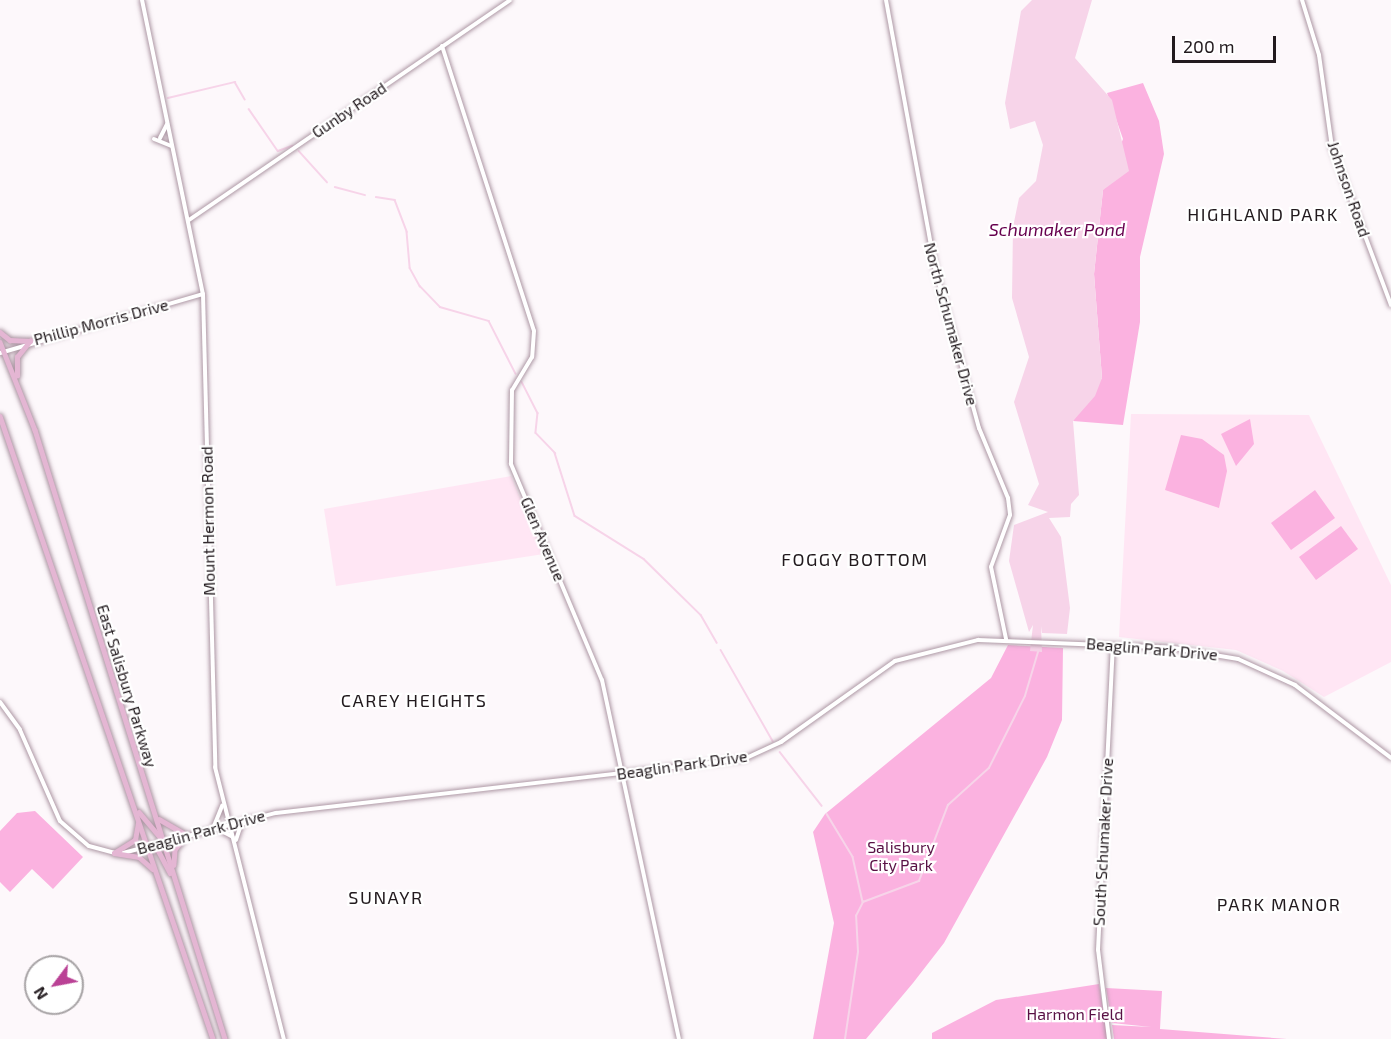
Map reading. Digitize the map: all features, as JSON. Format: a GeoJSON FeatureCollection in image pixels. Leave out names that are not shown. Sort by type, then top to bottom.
{"type":"FeatureCollection","features":[{"type":"Feature","properties":{"kind":"main road"},"geometry":{"type":"LineString","coordinates":[[0,332],[10,340],[30,341]]}},
{"type":"Feature","properties":{"kind":"main road"},"geometry":{"type":"LineString","coordinates":[[18,384],[17,357],[30,341]]}},
{"type":"Feature","properties":{"kind":"main road","name":"East Salisbury Parkway"},"geometry":{"type":"LineString","coordinates":[[0,342],[2,352],[18,384],[225,1039]]}},
{"type":"Feature","properties":{"kind":"main road","name":"East Salisbury Parkway"},"geometry":{"type":"LineString","coordinates":[[0,416],[213,1039]]}},
{"type":"Feature","properties":{"kind":"main road"},"geometry":{"type":"LineString","coordinates":[[149,794],[162,824],[187,835],[173,855],[181,897]]}},
{"type":"Feature","properties":{"kind":"main road"},"geometry":{"type":"LineString","coordinates":[[133,802],[151,833],[164,842]]}},
{"type":"Feature","properties":{"kind":"main road"},"geometry":{"type":"LineString","coordinates":[[114,853],[135,840],[138,819]]}},
{"type":"Feature","properties":{"kind":"main road"},"geometry":{"type":"LineString","coordinates":[[148,847],[160,853],[181,897]]}},
{"type":"Feature","properties":{"kind":"main road"},"geometry":{"type":"LineString","coordinates":[[114,853],[143,858],[158,875]]}},
{"type":"Feature","properties":{"kind":"street","name":"Mount Hermon Road"},"geometry":{"type":"LineString","coordinates":[[142,0],[203,294],[210,698],[222,797],[284,1039]]}},
{"type":"Feature","properties":{"kind":"street","name":"Gunby Road"},"geometry":{"type":"LineString","coordinates":[[189,220],[510,0]]}},
{"type":"Feature","properties":{"kind":"street","name":"North Schumaker Drive"},"geometry":{"type":"LineString","coordinates":[[886,0],[936,272],[979,428],[1008,498],[1010,514],[992,567],[1006,639]]}},
{"type":"Feature","properties":{"kind":"street","name":"Johnson Road"},"geometry":{"type":"LineString","coordinates":[[1302,0],[1319,55],[1332,148],[1391,305]]}},
{"type":"Feature","properties":{"kind":"street","name":"Glen Avenue"},"geometry":{"type":"LineString","coordinates":[[442,46],[534,332],[532,357],[512,390],[510,460],[600,674],[679,1039]]}},
{"type":"Feature","properties":{"kind":"street"},"geometry":{"type":"LineString","coordinates":[[167,120],[157,139],[166,140],[174,150]]}},
{"type":"Feature","properties":{"kind":"street","name":"Phillip Morris Drive"},"geometry":{"type":"LineString","coordinates":[[2,352],[30,341],[203,294]]}},
{"type":"Feature","properties":{"kind":"street","name":"Beaglin Park Drive"},"geometry":{"type":"LineString","coordinates":[[0,702],[24,736],[60,820],[89,846],[114,853],[148,847],[213,826],[254,817],[622,775],[753,756],[789,738],[895,661],[958,642],[1006,639],[1215,653],[1265,668],[1308,693],[1391,758]]}},
{"type":"Feature","properties":{"kind":"street","name":"South Schumaker Drive"},"geometry":{"type":"LineString","coordinates":[[1109,1039],[1098,950],[1113,645]]}},
{"type":"Feature","properties":{"kind":"street"},"geometry":{"type":"LineString","coordinates":[[222,797],[221,814],[213,826],[234,839]]}},
{"type":"Feature","properties":{"kind":"street"},"geometry":{"type":"LineString","coordinates":[[239,858],[236,836],[254,817]]}},
{"type":"Feature","properties":{"kind":"shaded area"},"geometry":{"type":"Polygon","coordinates":[[[1131,414],[1309,415],[1391,585],[1391,662],[1324,697],[1283,671],[1236,650],[1119,637],[1131,414]]]}},
{"type":"Feature","properties":{"kind":"shaded area"},"geometry":{"type":"Polygon","coordinates":[[[511,476],[544,554],[336,586],[324,509],[511,476]]]}},
{"type":"Feature","properties":{"kind":"green space"},"geometry":{"type":"Polygon","coordinates":[[[1143,83],[1159,121],[1164,154],[1140,257],[1140,322],[1123,425],[1073,421],[1102,378],[1094,274],[1103,190],[1123,139],[1107,93],[1143,83]]]}},
{"type":"Feature","properties":{"kind":"green space"},"geometry":{"type":"Polygon","coordinates":[[[1250,419],[1254,444],[1236,466],[1221,434],[1250,419]]]}},
{"type":"Feature","properties":{"kind":"green space"},"geometry":{"type":"Polygon","coordinates":[[[1181,435],[1202,439],[1224,455],[1227,471],[1219,508],[1165,490],[1181,435]]]}},
{"type":"Feature","properties":{"kind":"green space"},"geometry":{"type":"Polygon","coordinates":[[[1315,490],[1335,518],[1291,550],[1271,523],[1315,490]]]}},
{"type":"Feature","properties":{"kind":"green space"},"geometry":{"type":"Polygon","coordinates":[[[1341,526],[1358,549],[1316,580],[1299,557],[1341,526]]]}},
{"type":"Feature","properties":{"kind":"green space","name":"Salisbury City Park"},"geometry":{"type":"Polygon","coordinates":[[[1008,645],[1063,648],[1062,720],[1047,757],[944,943],[913,983],[866,1039],[813,1039],[834,923],[813,832],[825,814],[991,678],[1008,645]]]}},
{"type":"Feature","properties":{"kind":"green space"},"geometry":{"type":"Polygon","coordinates":[[[35,811],[83,857],[53,889],[32,869],[10,892],[0,882],[0,831],[17,813],[35,811]]]}},
{"type":"Feature","properties":{"kind":"green space","name":"Harmon Field"},"geometry":{"type":"Polygon","coordinates":[[[1099,984],[1108,1039],[932,1039],[932,1033],[996,1000],[1099,984]]]}},
{"type":"Feature","properties":{"kind":"green space"},"geometry":{"type":"Polygon","coordinates":[[[1106,988],[1162,991],[1160,1029],[1287,1039],[1114,1039],[1112,1025],[1151,1027],[1112,1023],[1106,988]]]}},
{"type":"Feature","properties":{"kind":"water","name":"Schumaker Pond"},"geometry":{"type":"Polygon","coordinates":[[[1032,0],[1092,0],[1075,58],[1112,100],[1129,171],[1103,190],[1094,274],[1102,378],[1095,396],[1073,421],[1079,495],[1071,504],[1070,517],[1049,518],[1061,537],[1070,608],[1067,634],[1042,633],[1041,626],[1042,652],[1030,651],[1033,625],[1029,632],[1009,561],[1014,525],[1048,512],[1028,505],[1039,484],[1014,402],[1029,357],[1012,298],[1013,227],[1019,198],[1036,181],[1043,145],[1035,121],[1010,129],[1005,103],[1021,11],[1032,0]]]}},
{"type":"Feature","properties":{"kind":"waterway"},"geometry":{"type":"LineString","coordinates":[[168,98],[235,82],[245,99]]}},
{"type":"Feature","properties":{"kind":"waterway"},"geometry":{"type":"LineString","coordinates":[[249,109],[278,151],[292,146]]}},
{"type":"Feature","properties":{"kind":"waterway"},"geometry":{"type":"LineString","coordinates":[[299,151],[327,182]]}},
{"type":"Feature","properties":{"kind":"waterway"},"geometry":{"type":"LineString","coordinates":[[335,187],[365,195]]}},
{"type":"Feature","properties":{"kind":"waterway"},"geometry":{"type":"LineString","coordinates":[[376,197],[395,200],[407,232],[410,268],[420,286],[440,307],[489,321],[516,374]]}},
{"type":"Feature","properties":{"kind":"waterway"},"geometry":{"type":"LineString","coordinates":[[522,382],[538,413],[536,433],[555,453],[575,516],[644,559],[701,615],[717,643]]}},
{"type":"Feature","properties":{"kind":"waterway"},"geometry":{"type":"LineString","coordinates":[[721,650],[773,741]]}},
{"type":"Feature","properties":{"kind":"waterway"},"geometry":{"type":"LineString","coordinates":[[845,1039],[858,952],[856,916],[863,902],[919,881],[948,805],[989,768],[1025,696],[1038,652]]}},
{"type":"Feature","properties":{"kind":"waterway"},"geometry":{"type":"LineString","coordinates":[[780,752],[822,806]]}},
{"type":"Feature","properties":{"kind":"waterway"},"geometry":{"type":"LineString","coordinates":[[827,814],[853,857],[863,902]]}},
{"type":"Feature","properties":{"kind":"district","name":"HIGHLAND PARK"},"geometry":{"type":"Point","coordinates":[1263,214]}},
{"type":"Feature","properties":{"kind":"district","name":"FOGGY BOTTOM"},"geometry":{"type":"Point","coordinates":[855,559]}},
{"type":"Feature","properties":{"kind":"district","name":"CAREY HEIGHTS"},"geometry":{"type":"Point","coordinates":[414,700]}},
{"type":"Feature","properties":{"kind":"district","name":"SUNAYR"},"geometry":{"type":"Point","coordinates":[386,897]}},
{"type":"Feature","properties":{"kind":"district","name":"PARK MANOR"},"geometry":{"type":"Point","coordinates":[1279,904]}}]}
